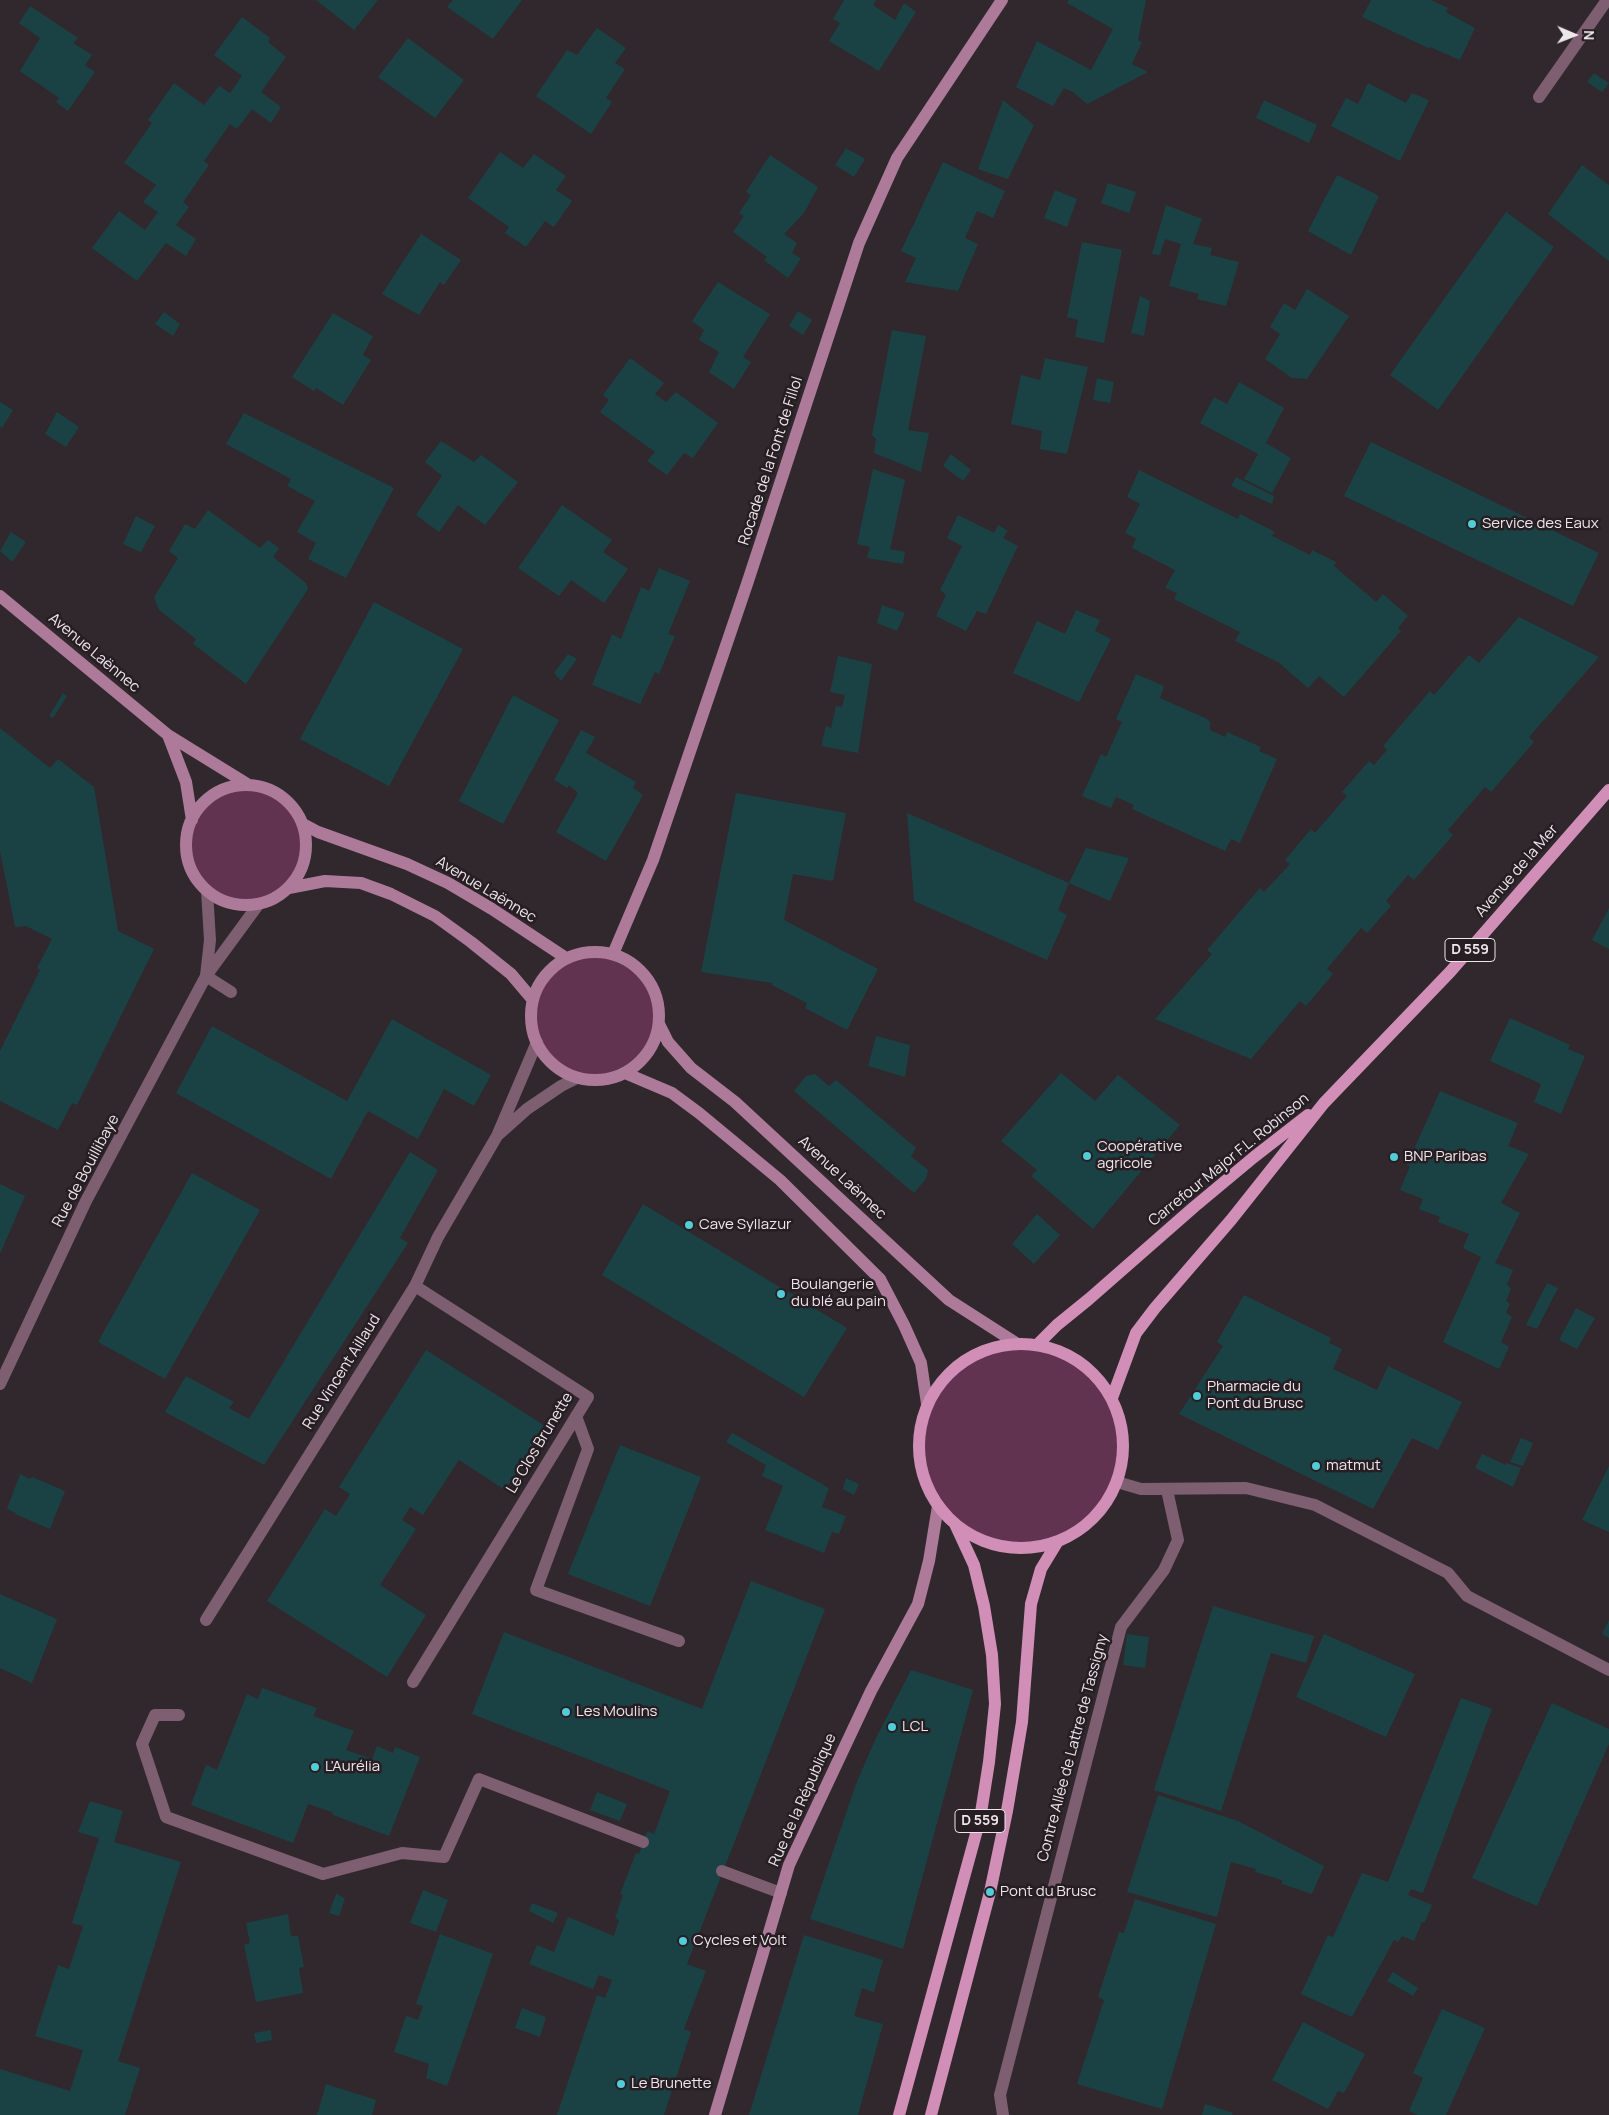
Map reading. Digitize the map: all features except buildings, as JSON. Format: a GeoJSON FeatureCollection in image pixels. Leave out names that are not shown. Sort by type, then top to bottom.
{"type":"FeatureCollection","features":[{"type":"Feature","properties":{"kind":"main road","name":"Rocade de la Font de Fillol"},"geometry":{"type":"LineString","coordinates":[[612,954],[656,851],[747,584],[859,243],[897,158],[1002,0]]}},
{"type":"Feature","properties":{"kind":"main road","name":"Avenue Laënnec"},"geometry":{"type":"LineString","coordinates":[[0,596],[168,735],[249,785]]}},
{"type":"Feature","properties":{"kind":"main road","name":"Avenue Laënnec"},"geometry":{"type":"LineString","coordinates":[[168,735],[186,782],[192,820]]}},
{"type":"Feature","properties":{"kind":"main road"},"geometry":{"type":"LineString","coordinates":[[249,785],[266,788],[282,797],[294,809],[303,824],[306,841],[305,858],[299,874],[289,888],[276,898],[258,905],[240,906],[223,901],[207,891],[194,876],[188,858],[187,838],[192,820],[210,798],[228,788],[249,785]]}},
{"type":"Feature","properties":{"kind":"main road","name":"Avenue de la Mer"},"geometry":{"type":"LineString","coordinates":[[1324,1103],[1450,972],[1609,790]]}},
{"type":"Feature","properties":{"kind":"main road","name":"Avenue Laënnec"},"geometry":{"type":"LineString","coordinates":[[303,824],[318,832],[407,864],[448,883],[492,909],[566,958]]}},
{"type":"Feature","properties":{"kind":"main road"},"geometry":{"type":"LineString","coordinates":[[289,888],[325,881],[361,883],[392,894],[435,916],[464,937],[511,974],[533,1000]]}},
{"type":"Feature","properties":{"kind":"main road"},"geometry":{"type":"LineString","coordinates":[[589,952],[612,954],[629,961],[643,973],[653,988],[658,1005],[659,1024],[653,1044],[641,1060],[625,1073],[602,1079],[577,1078],[560,1070],[547,1058],[537,1042],[531,1022],[533,1000],[540,983],[551,969],[566,958],[589,952]]}},
{"type":"Feature","properties":{"kind":"main road","name":"Avenue Laënnec"},"geometry":{"type":"LineString","coordinates":[[659,1024],[668,1042],[691,1068],[735,1102],[949,1300],[1016,1343]]}},
{"type":"Feature","properties":{"kind":"main road"},"geometry":{"type":"LineString","coordinates":[[625,1073],[672,1094],[699,1114],[780,1180],[880,1279],[921,1363],[927,1404]]}},
{"type":"Feature","properties":{"kind":"main road","name":"Carrefour Major F.L. Robinson"},"geometry":{"type":"LineString","coordinates":[[1038,1344],[1057,1325],[1246,1163],[1324,1103]]}},
{"type":"Feature","properties":{"kind":"main road","name":"Carrefour Major F.L. Robinson"},"geometry":{"type":"LineString","coordinates":[[1112,1398],[1136,1333],[1324,1103]]}},
{"type":"Feature","properties":{"kind":"main road"},"geometry":{"type":"LineString","coordinates":[[1016,1343],[1038,1344],[1067,1354],[1092,1372],[1112,1398],[1120,1418],[1123,1439],[1122,1461],[1117,1482],[1103,1507],[1083,1527],[1058,1541],[1030,1548],[1000,1546],[976,1538],[955,1524],[938,1506],[923,1474],[919,1439],[927,1404],[942,1380],[963,1361],[988,1348],[1016,1343]]}},
{"type":"Feature","properties":{"kind":"main road","name":"Rue de la République"},"geometry":{"type":"LineString","coordinates":[[715,2115],[789,1865],[866,1700],[918,1604],[929,1561],[938,1506]]}},
{"type":"Feature","properties":{"kind":"main road","name":"D 559"},"geometry":{"type":"LineString","coordinates":[[899,2115],[980,1819],[995,1704],[992,1655],[984,1606],[974,1565],[955,1524]]}},
{"type":"Feature","properties":{"kind":"main road","name":"D 559"},"geometry":{"type":"LineString","coordinates":[[931,2115],[990,1892],[1007,1810],[1022,1722],[1031,1604],[1041,1569],[1058,1541]]}},
{"type":"Feature","properties":{"kind":"street"},"geometry":{"type":"LineString","coordinates":[[1539,97],[1607,0]]}},
{"type":"Feature","properties":{"kind":"street","name":"Rue de Bouillibaye"},"geometry":{"type":"LineString","coordinates":[[206,976],[210,940],[207,891]]}},
{"type":"Feature","properties":{"kind":"street","name":"Rue de Bouillibaye"},"geometry":{"type":"LineString","coordinates":[[0,1384],[86,1201],[206,976],[258,905]]}},
{"type":"Feature","properties":{"kind":"street"},"geometry":{"type":"LineString","coordinates":[[206,976],[231,992]]}},
{"type":"Feature","properties":{"kind":"street","name":"Rue Vincent Aillaud"},"geometry":{"type":"LineString","coordinates":[[206,1620],[415,1286],[438,1237],[497,1136],[537,1042]]}},
{"type":"Feature","properties":{"kind":"street","name":"Rue Vincent Aillaud"},"geometry":{"type":"LineString","coordinates":[[497,1136],[527,1109],[561,1086],[577,1078]]}},
{"type":"Feature","properties":{"kind":"street","name":"Le Clos Brunette"},"geometry":{"type":"LineString","coordinates":[[413,1682],[588,1396],[415,1286]]}},
{"type":"Feature","properties":{"kind":"street"},"geometry":{"type":"LineString","coordinates":[[576,1416],[588,1450],[536,1590],[679,1641]]}},
{"type":"Feature","properties":{"kind":"street"},"geometry":{"type":"LineString","coordinates":[[1117,1482],[1141,1489],[1246,1488],[1316,1505],[1448,1573],[1467,1596],[1609,1670]]}},
{"type":"Feature","properties":{"kind":"street","name":"Contre Allée de Lattre de Tassigny"},"geometry":{"type":"LineString","coordinates":[[1003,2115],[1000,2095],[1121,1627],[1164,1570],[1178,1540],[1167,1490]]}},
{"type":"Feature","properties":{"kind":"street"},"geometry":{"type":"LineString","coordinates":[[179,1715],[155,1714],[142,1744],[166,1817],[323,1874],[402,1853],[444,1856],[479,1779],[643,1842]]}},
{"type":"Feature","properties":{"kind":"street"},"geometry":{"type":"LineString","coordinates":[[722,1871],[781,1894]]}},
{"type":"Feature","properties":{"kind":"shaded area"},"geometry":{"type":"Polygon","coordinates":[[[246,785],[258,786],[269,790],[279,795],[288,803],[296,812],[301,822],[305,833],[305,857],[301,868],[296,878],[288,887],[279,895],[269,900],[258,904],[246,905],[234,904],[223,900],[213,895],[204,887],[196,878],[191,868],[187,857],[186,845],[187,833],[191,822],[196,812],[204,803],[213,795],[223,790],[234,786],[246,785]]]}},
{"type":"Feature","properties":{"kind":"shaded area"},"geometry":{"type":"Polygon","coordinates":[[[595,952],[619,957],[640,971],[654,992],[659,1016],[654,1040],[640,1061],[619,1075],[595,1080],[571,1075],[550,1061],[536,1040],[531,1016],[536,992],[550,971],[571,957],[595,952]]]}},
{"type":"Feature","properties":{"kind":"shaded area"},"geometry":{"type":"Polygon","coordinates":[[[1021,1344],[1041,1346],[1069,1356],[1086,1367],[1100,1381],[1115,1407],[1121,1426],[1123,1446],[1121,1466],[1111,1494],[1100,1511],[1086,1525],[1060,1540],[1041,1546],[1021,1548],[1001,1546],[973,1536],[956,1525],[942,1511],[927,1485],[921,1466],[919,1446],[921,1426],[931,1398],[942,1381],[956,1367],[982,1352],[1001,1346],[1021,1344]]]}},
{"type":"Feature","properties":{"kind":"place","name":"Service des Eaux"},"geometry":{"type":"Point","coordinates":[1472,524]}},
{"type":"Feature","properties":{"kind":"place","name":"Coopérative agricole"},"geometry":{"type":"Point","coordinates":[1087,1156]}},
{"type":"Feature","properties":{"kind":"place","name":"BNP Paribas"},"geometry":{"type":"Point","coordinates":[1394,1157]}},
{"type":"Feature","properties":{"kind":"place","name":"Cave Syllazur"},"geometry":{"type":"Point","coordinates":[689,1225]}},
{"type":"Feature","properties":{"kind":"place","name":"Boulangerie du blé au pain"},"geometry":{"type":"Point","coordinates":[781,1294]}},
{"type":"Feature","properties":{"kind":"place","name":"Pharmacie du Pont du Brusc"},"geometry":{"type":"Point","coordinates":[1197,1396]}},
{"type":"Feature","properties":{"kind":"place","name":"matmut"},"geometry":{"type":"Point","coordinates":[1316,1466]}},
{"type":"Feature","properties":{"kind":"place","name":"Les Moulins"},"geometry":{"type":"Point","coordinates":[566,1712]}},
{"type":"Feature","properties":{"kind":"place","name":"LCL"},"geometry":{"type":"Point","coordinates":[892,1727]}},
{"type":"Feature","properties":{"kind":"place","name":"L'Aurélia"},"geometry":{"type":"Point","coordinates":[315,1767]}},
{"type":"Feature","properties":{"kind":"place","name":"Pont du Brusc"},"geometry":{"type":"Point","coordinates":[990,1892]}},
{"type":"Feature","properties":{"kind":"place","name":"Cycles et Volt"},"geometry":{"type":"Point","coordinates":[683,1941]}},
{"type":"Feature","properties":{"kind":"place","name":"Le Brunette"},"geometry":{"type":"Point","coordinates":[621,2084]}}]}
